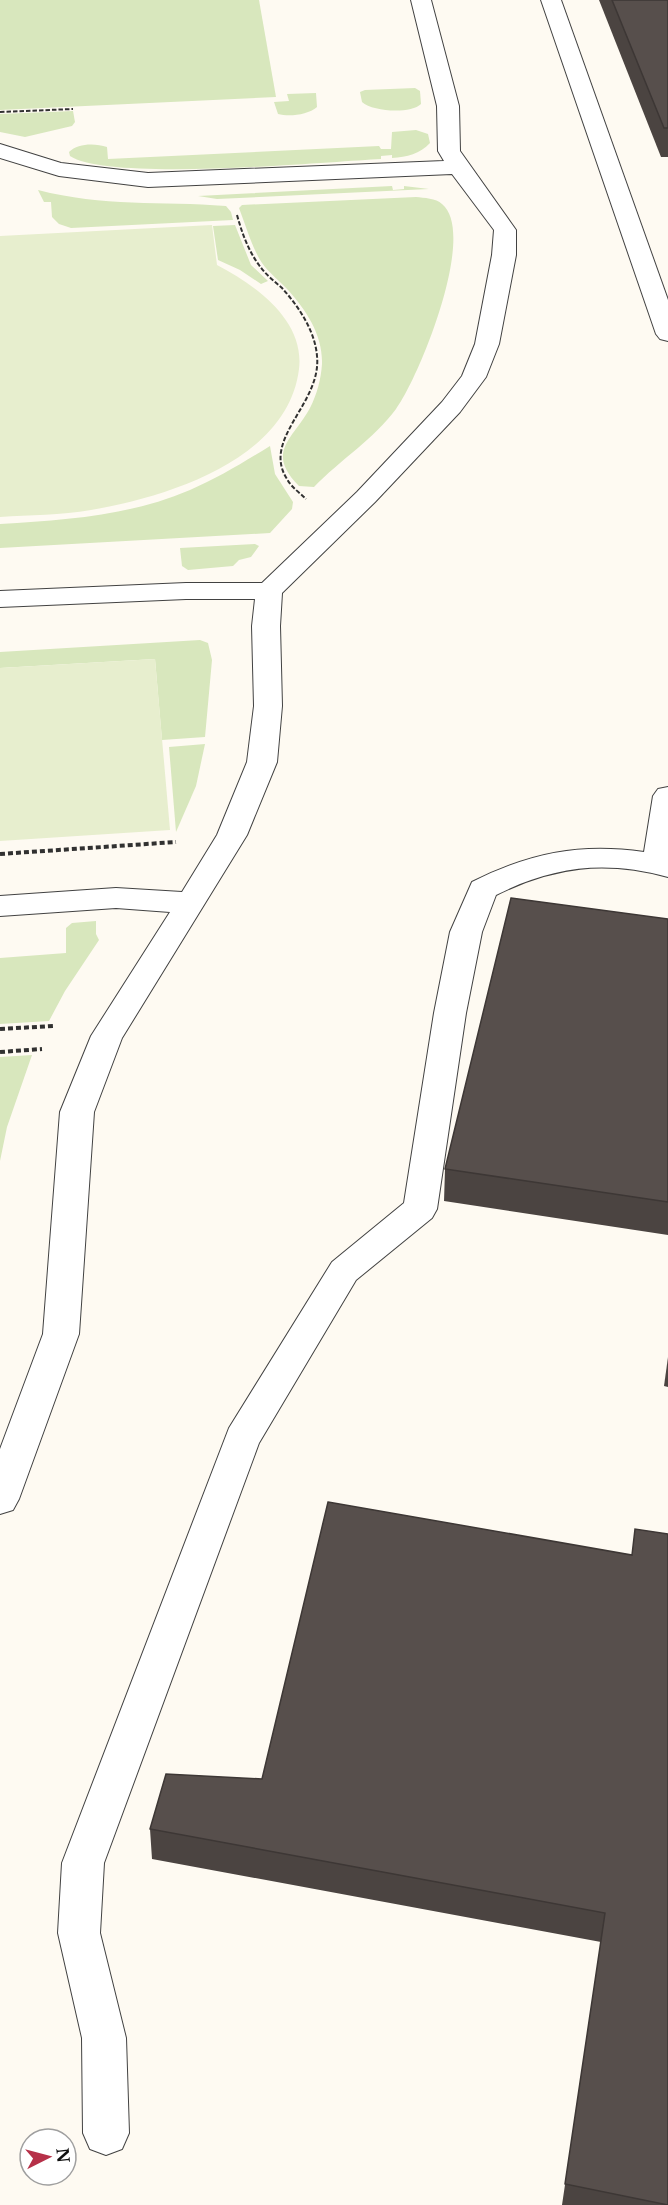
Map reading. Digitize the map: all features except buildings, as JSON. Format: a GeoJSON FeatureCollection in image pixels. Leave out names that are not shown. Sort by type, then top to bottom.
{"type":"FeatureCollection","features":[{"type":"Feature","properties":{"kind":"lane"},"geometry":{"type":"LineString","coordinates":[[0,1500],[61,1334],[77,1112],[107,1036],[231,835],[262,762],[268,706],[266,627],[269,591],[451,407],[474,377],[487,344],[504,255],[505,230],[449,151],[448,106],[421,0]]}},
{"type":"Feature","properties":{"kind":"lane"},"geometry":{"type":"LineString","coordinates":[[551,0],[662,304],[668,334]]}},
{"type":"Feature","properties":{"kind":"lane"},"geometry":{"type":"LineString","coordinates":[[0,151],[59,168],[148,180],[459,167]]}},
{"type":"Feature","properties":{"kind":"lane"},"geometry":{"type":"LineString","coordinates":[[0,599],[186,591],[269,591]]}},
{"type":"Feature","properties":{"kind":"lane"},"geometry":{"type":"LineString","coordinates":[[106,2133],[104,2038],[79,1933],[83,1863],[242,1439],[344,1271],[420,1209],[450,1013],[466,932],[483,889],[546,862],[592,856],[662,865],[668,796]]}},
{"type":"Feature","properties":{"kind":"lane"},"geometry":{"type":"LineString","coordinates":[[0,906],[116,898],[191,903]]}},
{"type":"Feature","properties":{"kind":"path"},"geometry":{"type":"LineString","coordinates":[[0,112],[74,109]]}},
{"type":"Feature","properties":{"kind":"path"},"geometry":{"type":"LineString","coordinates":[[236,212],[256,262],[294,304],[313,336],[319,366],[314,383],[307,401],[279,445],[281,469],[296,491],[308,500]]}},
{"type":"Feature","properties":{"kind":"path"},"geometry":{"type":"LineString","coordinates":[[0,854],[179,842]]}},
{"type":"Feature","properties":{"kind":"path"},"geometry":{"type":"LineString","coordinates":[[0,1029],[53,1026]]}},
{"type":"Feature","properties":{"kind":"path"},"geometry":{"type":"LineString","coordinates":[[0,1052],[42,1049]]}},
{"type":"Feature","properties":{"kind":"green space"},"geometry":{"type":"Polygon","coordinates":[[[0,0],[259,0],[276,97],[0,110],[0,0]]]}},
{"type":"Feature","properties":{"kind":"green space"},"geometry":{"type":"Polygon","coordinates":[[[415,88],[420,91],[421,104],[401,110],[383,110],[367,105],[362,102],[360,92],[365,90],[415,88]]]}},
{"type":"Feature","properties":{"kind":"green space"},"geometry":{"type":"Polygon","coordinates":[[[316,93],[317,107],[313,110],[298,115],[278,114],[274,102],[289,101],[287,94],[316,93]]]}},
{"type":"Feature","properties":{"kind":"green space"},"geometry":{"type":"Polygon","coordinates":[[[73,111],[75,122],[72,126],[25,137],[0,132],[0,114],[73,111]]]}},
{"type":"Feature","properties":{"kind":"green space"},"geometry":{"type":"Polygon","coordinates":[[[416,130],[428,134],[430,143],[422,150],[398,158],[392,158],[392,155],[381,156],[381,159],[171,169],[92,164],[70,156],[69,152],[82,145],[92,144],[107,147],[108,159],[379,146],[381,149],[391,149],[392,132],[416,130]]]}},
{"type":"Feature","properties":{"kind":"green space"},"geometry":{"type":"Polygon","coordinates":[[[392,186],[393,190],[404,189],[404,186],[429,189],[217,199],[198,196],[392,186]]]}},
{"type":"Feature","properties":{"kind":"green space"},"geometry":{"type":"Polygon","coordinates":[[[38,190],[109,201],[226,206],[233,220],[71,228],[59,224],[52,217],[51,202],[44,202],[38,190]]]}},
{"type":"Feature","properties":{"kind":"green space"},"geometry":{"type":"Polygon","coordinates":[[[416,197],[442,204],[451,220],[453,244],[441,306],[418,368],[396,409],[367,440],[314,487],[299,486],[289,474],[283,455],[285,446],[310,408],[317,392],[322,364],[320,343],[301,306],[258,257],[239,208],[242,205],[416,197]]]}},
{"type":"Feature","properties":{"kind":"green space"},"geometry":{"type":"Polygon","coordinates":[[[212,225],[217,265],[247,283],[274,306],[286,320],[299,351],[299,369],[290,401],[273,428],[248,450],[219,469],[187,484],[154,495],[80,512],[0,517],[0,236],[212,225]]]}},
{"type":"Feature","properties":{"kind":"green space"},"geometry":{"type":"Polygon","coordinates":[[[235,225],[251,265],[268,281],[261,284],[240,270],[218,260],[213,226],[235,225]]]}},
{"type":"Feature","properties":{"kind":"green space"},"geometry":{"type":"Polygon","coordinates":[[[270,446],[275,474],[293,502],[292,509],[270,533],[0,548],[0,524],[73,518],[144,506],[190,490],[231,470],[270,446]]]}},
{"type":"Feature","properties":{"kind":"green space"},"geometry":{"type":"Polygon","coordinates":[[[255,544],[259,546],[251,557],[239,560],[233,566],[188,570],[182,566],[180,548],[255,544]]]}},
{"type":"Feature","properties":{"kind":"green space"},"geometry":{"type":"Polygon","coordinates":[[[200,640],[208,643],[212,660],[205,737],[162,740],[155,659],[0,668],[0,652],[200,640]]]}},
{"type":"Feature","properties":{"kind":"green space"},"geometry":{"type":"Polygon","coordinates":[[[155,659],[170,830],[0,841],[0,668],[155,659]]]}},
{"type":"Feature","properties":{"kind":"green space"},"geometry":{"type":"Polygon","coordinates":[[[205,744],[196,786],[176,832],[169,747],[205,744]]]}},
{"type":"Feature","properties":{"kind":"green space"},"geometry":{"type":"Polygon","coordinates":[[[96,921],[96,934],[99,940],[65,991],[49,1021],[0,1024],[0,958],[66,953],[66,928],[72,923],[96,921]]]}},
{"type":"Feature","properties":{"kind":"green space"},"geometry":{"type":"Polygon","coordinates":[[[32,1055],[7,1127],[0,1161],[0,1057],[32,1055]]]}}]}
